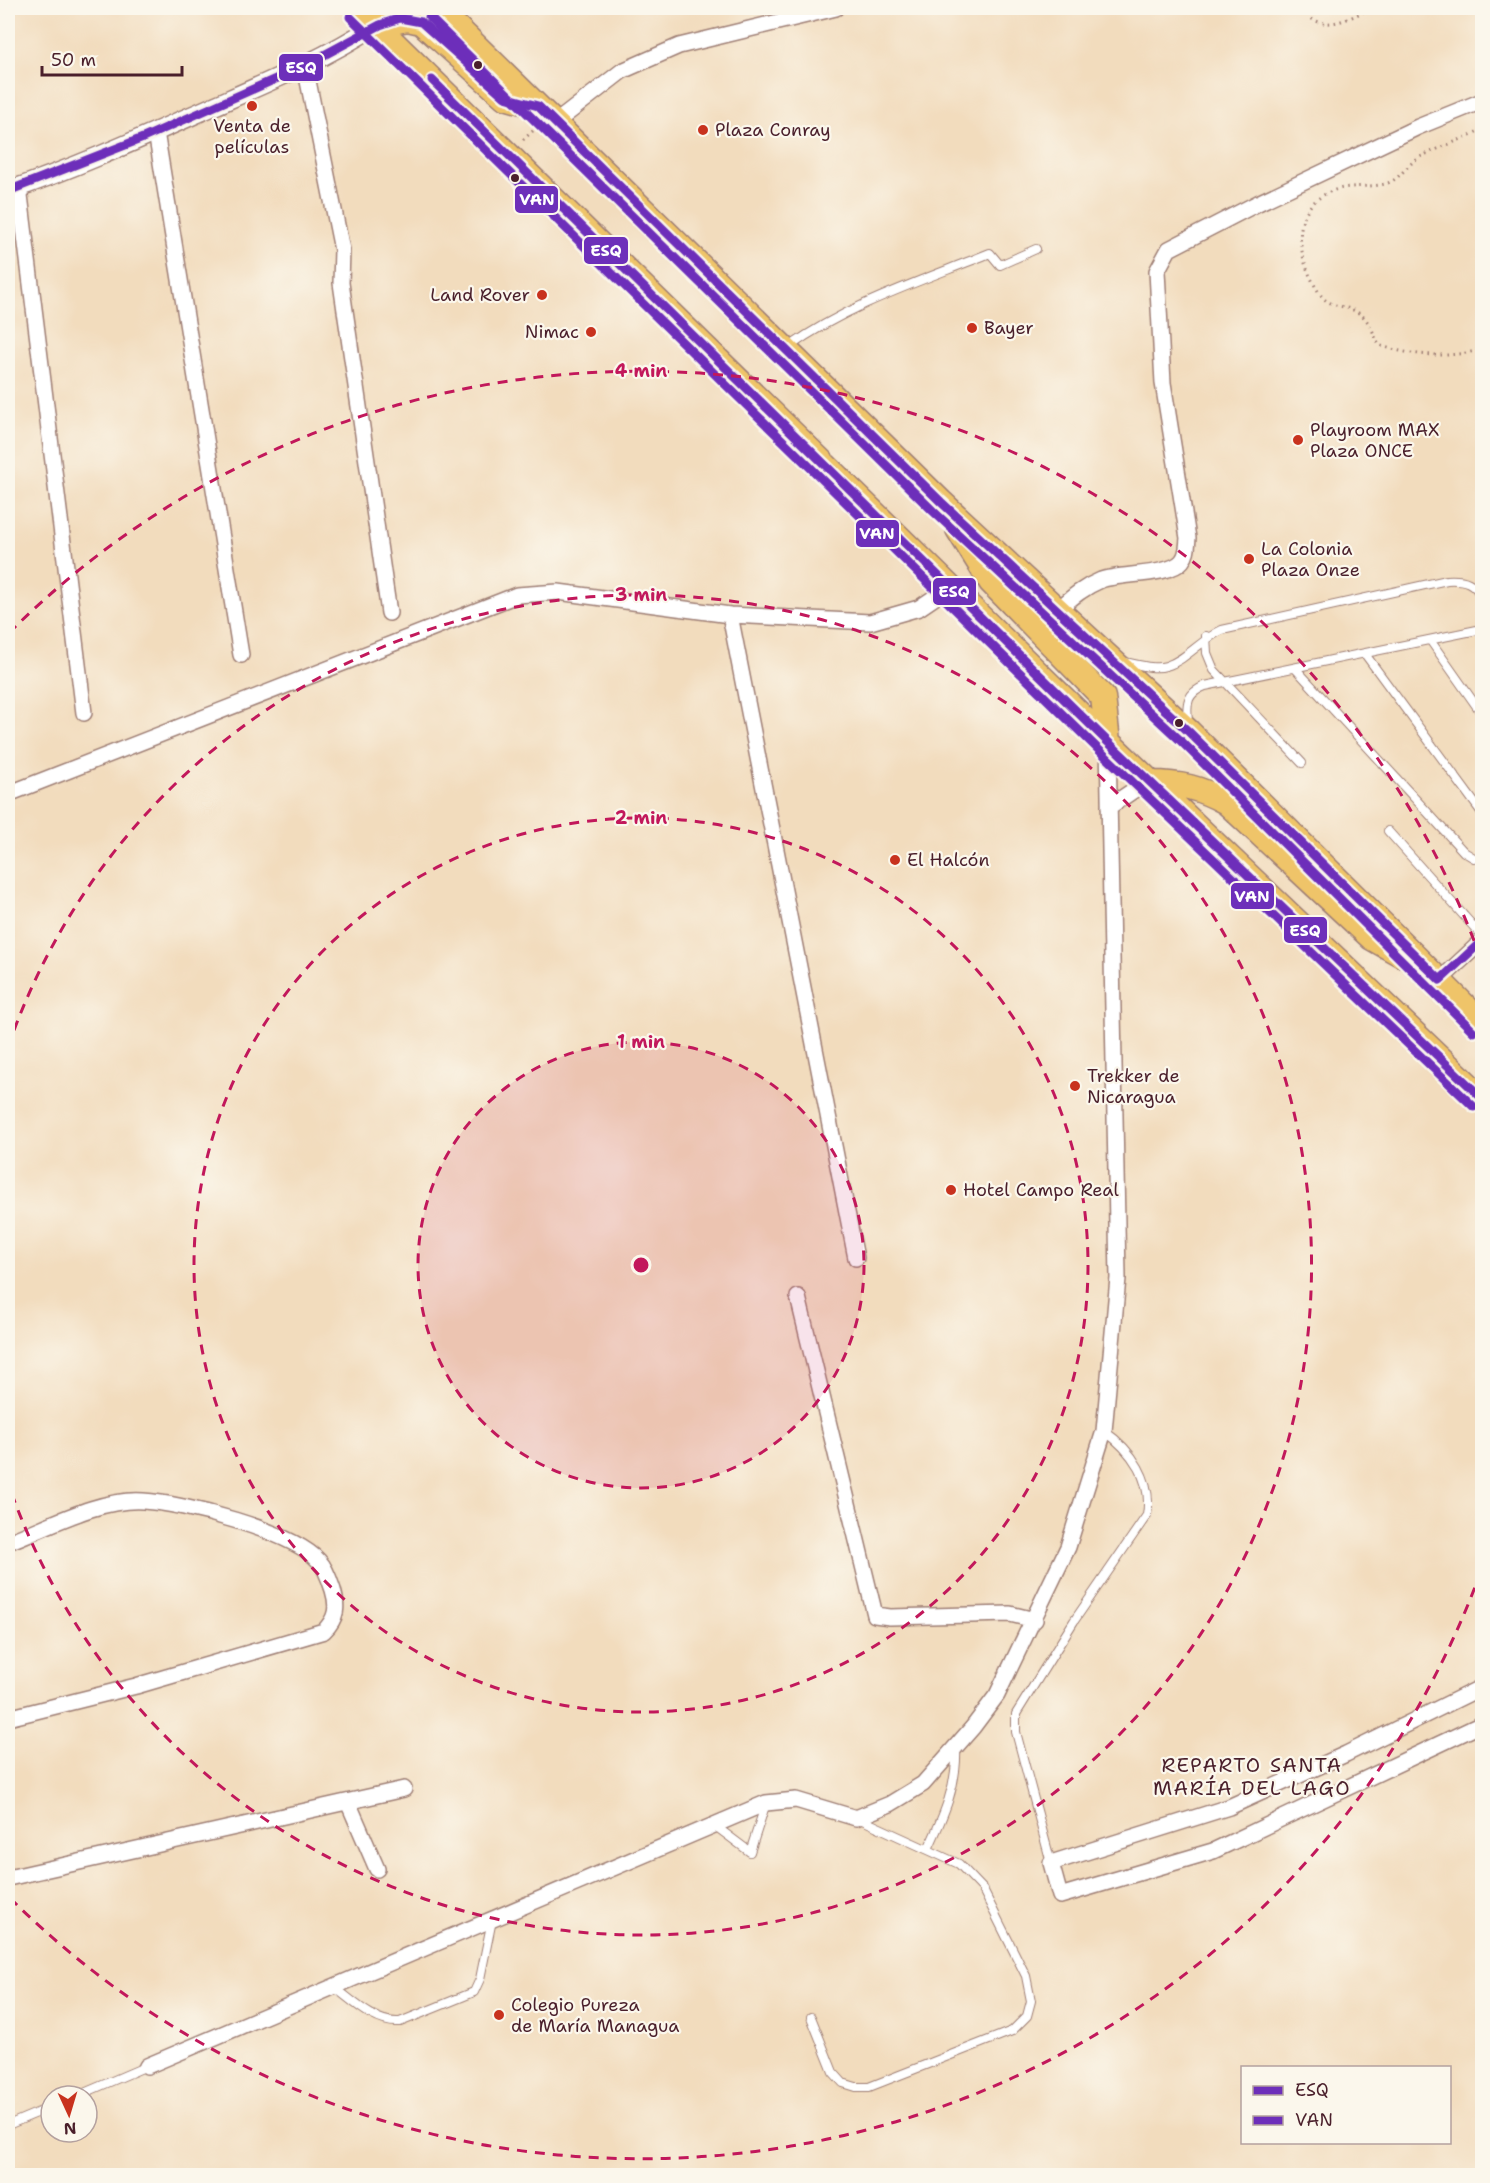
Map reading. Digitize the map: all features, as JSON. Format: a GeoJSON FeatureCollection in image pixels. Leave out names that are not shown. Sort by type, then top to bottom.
{"type":"FeatureCollection","features":[{"type":"Feature","properties":{"kind":"highway"},"geometry":{"type":"LineString","coordinates":[[358,8],[378,16],[421,22],[505,97],[547,116]]}},
{"type":"Feature","properties":{"kind":"highway"},"geometry":{"type":"LineString","coordinates":[[437,8],[941,502],[1189,732],[1482,1023]]}},
{"type":"Feature","properties":{"kind":"highway"},"geometry":{"type":"LineString","coordinates":[[378,16],[507,154],[1151,783],[1482,1098]]}},
{"type":"Feature","properties":{"kind":"highway"},"geometry":{"type":"LineString","coordinates":[[941,502],[992,582],[1102,697],[1108,741]]}},
{"type":"Feature","properties":{"kind":"highway"},"geometry":{"type":"LineString","coordinates":[[1151,783],[1189,785],[1226,802],[1372,938],[1435,975]]}},
{"type":"Feature","properties":{"kind":"street"},"geometry":{"type":"LineString","coordinates":[[547,116],[622,72],[679,46],[836,8]]}},
{"type":"Feature","properties":{"kind":"street"},"geometry":{"type":"LineString","coordinates":[[84,713],[13,189],[156,132],[304,66],[343,47],[378,16]]}},
{"type":"Feature","properties":{"kind":"street"},"geometry":{"type":"LineString","coordinates":[[304,66],[342,250],[341,283],[389,613]]}},
{"type":"Feature","properties":{"kind":"street"},"geometry":{"type":"LineString","coordinates":[[1059,609],[1082,588],[1103,580],[1169,568],[1182,562],[1187,553],[1188,538],[1163,372],[1157,271],[1169,249],[1418,127],[1482,101]]}},
{"type":"Feature","properties":{"kind":"street"},"geometry":{"type":"LineString","coordinates":[[156,132],[241,655]]}},
{"type":"Feature","properties":{"kind":"street"},"geometry":{"type":"LineString","coordinates":[[8,794],[517,595],[558,592],[730,615],[870,622],[919,608],[950,587]]}},
{"type":"Feature","properties":{"kind":"street"},"geometry":{"type":"LineString","coordinates":[[730,615],[856,1258]]}},
{"type":"Feature","properties":{"kind":"street"},"geometry":{"type":"LineString","coordinates":[[147,2066],[766,1803],[796,1800],[856,1818],[890,1804],[923,1784],[997,1695],[1035,1620],[1068,1547],[1104,1431],[1118,1278],[1108,741]]}},
{"type":"Feature","properties":{"kind":"street"},"geometry":{"type":"LineString","coordinates":[[1109,807],[1134,790],[1151,783]]}},
{"type":"Feature","properties":{"kind":"street"},"geometry":{"type":"LineString","coordinates":[[1435,975],[1482,941]]}},
{"type":"Feature","properties":{"kind":"street"},"geometry":{"type":"LineString","coordinates":[[798,1297],[875,1614],[890,1617],[1010,1614],[1035,1620]]}},
{"type":"Feature","properties":{"kind":"street"},"geometry":{"type":"LineString","coordinates":[[8,1542],[113,1502],[144,1501],[213,1515],[295,1543],[320,1561],[337,1604],[333,1622],[324,1631],[136,1686],[8,1718]]}},
{"type":"Feature","properties":{"kind":"street"},"geometry":{"type":"LineString","coordinates":[[1482,1687],[1346,1754],[1229,1807],[1051,1863],[1060,1896],[1213,1851],[1482,1724]]}},
{"type":"Feature","properties":{"kind":"street"},"geometry":{"type":"LineString","coordinates":[[8,1878],[404,1789]]}},
{"type":"Feature","properties":{"kind":"street"},"geometry":{"type":"LineString","coordinates":[[348,1802],[377,1869]]}},
{"type":"Feature","properties":{"kind":"lane"},"geometry":{"type":"LineString","coordinates":[[786,349],[812,331],[905,287],[990,253],[1000,265],[1036,249]]}},
{"type":"Feature","properties":{"kind":"lane"},"geometry":{"type":"LineString","coordinates":[[1112,660],[1148,667],[1167,666],[1206,636],[1222,630],[1447,580],[1461,579],[1473,584],[1482,599]]}},
{"type":"Feature","properties":{"kind":"lane"},"geometry":{"type":"LineString","coordinates":[[1189,732],[1186,707],[1189,697],[1195,690],[1225,681],[1482,629]]}},
{"type":"Feature","properties":{"kind":"lane"},"geometry":{"type":"LineString","coordinates":[[1206,636],[1209,663],[1302,763]]}},
{"type":"Feature","properties":{"kind":"lane"},"geometry":{"type":"LineString","coordinates":[[1430,640],[1482,714]]}},
{"type":"Feature","properties":{"kind":"lane"},"geometry":{"type":"LineString","coordinates":[[1365,654],[1482,813]]}},
{"type":"Feature","properties":{"kind":"lane"},"geometry":{"type":"LineString","coordinates":[[1295,668],[1464,852],[1482,859]]}},
{"type":"Feature","properties":{"kind":"lane"},"geometry":{"type":"LineString","coordinates":[[1388,831],[1482,936]]}},
{"type":"Feature","properties":{"kind":"lane"},"geometry":{"type":"LineString","coordinates":[[1051,1863],[1016,1732],[1016,1714],[1074,1621],[1147,1515],[1150,1498],[1144,1479],[1126,1449],[1104,1431]]}},
{"type":"Feature","properties":{"kind":"lane"},"geometry":{"type":"LineString","coordinates":[[928,1849],[946,1811],[957,1763],[956,1746]]}},
{"type":"Feature","properties":{"kind":"lane"},"geometry":{"type":"LineString","coordinates":[[713,1825],[750,1852],[766,1803]]}},
{"type":"Feature","properties":{"kind":"lane"},"geometry":{"type":"LineString","coordinates":[[811,2017],[833,2072],[843,2083],[869,2087],[1012,2031],[1027,2016],[1031,2001],[1026,1976],[982,1888],[959,1864],[856,1818]]}},
{"type":"Feature","properties":{"kind":"lane"},"geometry":{"type":"LineString","coordinates":[[334,1988],[381,2020],[390,2023],[400,2022],[474,1992],[480,1979],[492,1920]]}},
{"type":"Feature","properties":{"kind":"lane"},"geometry":{"type":"LineString","coordinates":[[99,2087],[147,2066]]}},
{"type":"Feature","properties":{"kind":"lane"},"geometry":{"type":"LineString","coordinates":[[8,2126],[39,2112]]}},
{"type":"Feature","properties":{"kind":"path"},"geometry":{"type":"LineString","coordinates":[[1308,8],[1310,17],[1319,24],[1328,25],[1372,8]]}},
{"type":"Feature","properties":{"kind":"path"},"geometry":{"type":"LineString","coordinates":[[507,154],[547,116]]}},
{"type":"Feature","properties":{"kind":"path"},"geometry":{"type":"LineString","coordinates":[[1482,129],[1451,146],[1418,158],[1389,182],[1344,188],[1320,196],[1309,205],[1303,215],[1301,242],[1304,260],[1322,298],[1327,304],[1360,314],[1371,324],[1379,345],[1408,352],[1449,354],[1482,350]]}},
{"type":"Feature","properties":{"kind":"transit line","name":"VAN"},"geometry":{"type":"LineString","coordinates":[[350,17],[1100,751],[1474,1107]]}},
{"type":"Feature","properties":{"kind":"transit line","name":"VAN"},"geometry":{"type":"LineString","coordinates":[[429,17],[933,511],[1181,741],[1474,1032]]}},
{"type":"Feature","properties":{"kind":"transit line","name":"ESQ"},"geometry":{"type":"LineString","coordinates":[[8,191],[143,138],[298,69],[380,25],[400,18],[421,22],[505,97],[538,106],[941,502],[1189,732],[1440,980],[1482,941]]}},
{"type":"Feature","properties":{"kind":"transit line","name":"ESQ"},"geometry":{"type":"LineString","coordinates":[[432,80],[1108,742],[1482,1098]]}},
{"type":"Feature","properties":{"kind":"place","name":"Venta de películas"},"geometry":{"type":"Point","coordinates":[252,106]}},
{"type":"Feature","properties":{"kind":"place","name":"Plaza Conray"},"geometry":{"type":"Point","coordinates":[703,130]}},
{"type":"Feature","properties":{"kind":"place","name":"Land Rover"},"geometry":{"type":"Point","coordinates":[542,295]}},
{"type":"Feature","properties":{"kind":"place","name":"Bayer"},"geometry":{"type":"Point","coordinates":[972,328]}},
{"type":"Feature","properties":{"kind":"place","name":"Nimac"},"geometry":{"type":"Point","coordinates":[591,332]}},
{"type":"Feature","properties":{"kind":"place","name":"Playroom MAX Plaza ONCE"},"geometry":{"type":"Point","coordinates":[1298,440]}},
{"type":"Feature","properties":{"kind":"place","name":"La Colonia Plaza Onze"},"geometry":{"type":"Point","coordinates":[1249,559]}},
{"type":"Feature","properties":{"kind":"place","name":"El Halcón"},"geometry":{"type":"Point","coordinates":[895,860]}},
{"type":"Feature","properties":{"kind":"place","name":"Trekker de Nicaragua"},"geometry":{"type":"Point","coordinates":[1075,1086]}},
{"type":"Feature","properties":{"kind":"place","name":"Hotel Campo Real"},"geometry":{"type":"Point","coordinates":[951,1190]}},
{"type":"Feature","properties":{"kind":"place","name":"Colegio Pureza de María Managua"},"geometry":{"type":"Point","coordinates":[499,2015]}},
{"type":"Feature","properties":{"kind":"district","name":"REPARTO SANTA MARÍA DEL LAGO"},"geometry":{"type":"Point","coordinates":[1252,1776]}}]}
